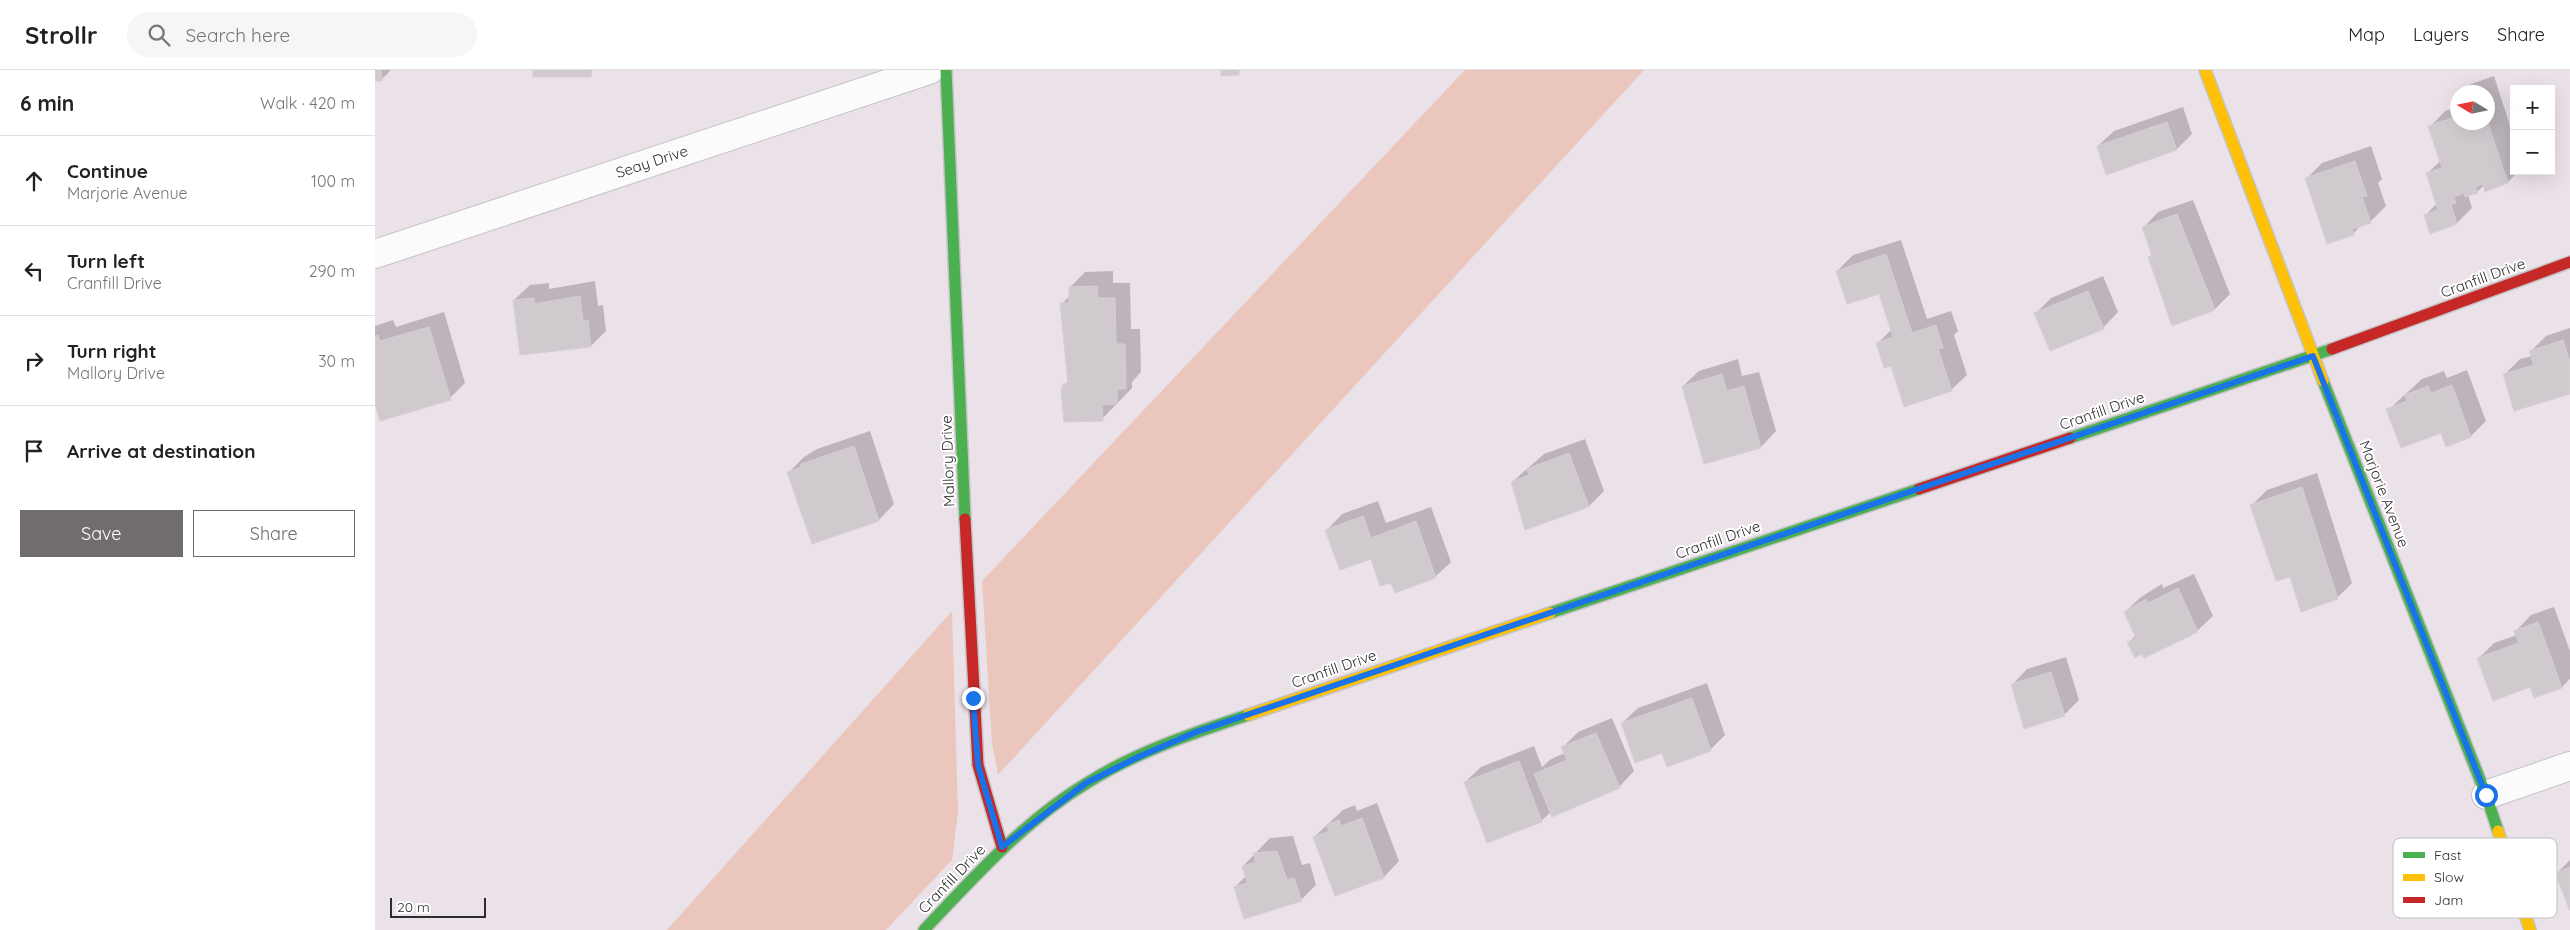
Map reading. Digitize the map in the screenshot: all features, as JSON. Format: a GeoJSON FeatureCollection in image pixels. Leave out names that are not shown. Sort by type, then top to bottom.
{"type":"FeatureCollection","features":[{"type":"Feature","properties":{"kind":"street","name":"Seay Drive"},"geometry":{"type":"LineString","coordinates":[[375,254],[929,70]]}},
{"type":"Feature","properties":{"kind":"street","name":"Mallory Drive"},"geometry":{"type":"LineString","coordinates":[[946,70],[973,707],[978,765],[1002,847]]}},
{"type":"Feature","properties":{"kind":"street","name":"Marjorie Avenue"},"geometry":{"type":"LineString","coordinates":[[2205,70],[2313,356],[2486,795],[2500,838]]}},
{"type":"Feature","properties":{"kind":"street","name":"Cranfill Drive"},"geometry":{"type":"LineString","coordinates":[[923,930],[1002,847],[1086,783],[1138,757],[1196,732],[2313,356],[2570,262]]}},
{"type":"Feature","properties":{"kind":"street"},"geometry":{"type":"LineString","coordinates":[[2486,795],[2570,766]]}},
{"type":"Feature","properties":{"kind":"street","name":"Marjorie Avenue"},"geometry":{"type":"LineString","coordinates":[[2526,918],[2530,930]]}},
{"type":"Feature","properties":{"kind":"shaded area"},"geometry":{"type":"Polygon","coordinates":[[[1465,70],[1644,70],[998,775],[992,743],[982,581],[1465,70]]]}},
{"type":"Feature","properties":{"kind":"shaded area"},"geometry":{"type":"Polygon","coordinates":[[[952,611],[958,812],[952,860],[886,930],[667,930],[952,611]]]}},
{"type":"Feature","properties":{"kind":"building"},"geometry":{"type":"Polygon","coordinates":[[[375,70],[381,70],[382,81],[375,81],[375,70]]]}},
{"type":"Feature","properties":{"kind":"building"},"geometry":{"type":"Polygon","coordinates":[[[533,70],[592,70],[591,77],[533,77],[533,70]]]}},
{"type":"Feature","properties":{"kind":"building"},"geometry":{"type":"Polygon","coordinates":[[[1221,70],[1239,70],[1239,75],[1221,76],[1221,70]]]}},
{"type":"Feature","properties":{"kind":"building"},"geometry":{"type":"Polygon","coordinates":[[[2450,118],[2450,130],[2490,130],[2508,183],[2485,192],[2483,184],[2475,187],[2478,193],[2465,197],[2464,193],[2454,197],[2456,203],[2451,205],[2457,224],[2430,234],[2424,215],[2438,210],[2426,173],[2442,168],[2428,126],[2450,118]]]}},
{"type":"Feature","properties":{"kind":"building"},"geometry":{"type":"Polygon","coordinates":[[[2167,122],[2177,150],[2106,175],[2097,146],[2167,122]]]}},
{"type":"Feature","properties":{"kind":"building"},"geometry":{"type":"Polygon","coordinates":[[[2355,161],[2367,196],[2362,197],[2371,223],[2352,229],[2354,235],[2327,244],[2305,178],[2355,161]]]}},
{"type":"Feature","properties":{"kind":"building"},"geometry":{"type":"Polygon","coordinates":[[[2177,214],[2215,310],[2172,326],[2148,257],[2152,256],[2142,227],[2177,214]]]}},
{"type":"Feature","properties":{"kind":"building"},"geometry":{"type":"Polygon","coordinates":[[[1886,254],[1912,333],[1936,325],[1943,348],[1938,349],[1952,391],[1904,407],[1891,366],[1884,368],[1876,343],[1893,337],[1879,294],[1847,304],[1836,271],[1886,254]]]}},
{"type":"Feature","properties":{"kind":"building"},"geometry":{"type":"Polygon","coordinates":[[[1097,286],[1098,298],[1115,298],[1116,344],[1125,344],[1126,389],[1117,389],[1117,404],[1102,405],[1103,421],[1064,422],[1061,391],[1063,384],[1068,384],[1060,303],[1069,303],[1069,287],[1097,286]]]}},
{"type":"Feature","properties":{"kind":"building"},"geometry":{"type":"Polygon","coordinates":[[[2088,291],[2104,329],[2050,351],[2034,313],[2088,291]]]}},
{"type":"Feature","properties":{"kind":"building"},"geometry":{"type":"Polygon","coordinates":[[[580,296],[583,321],[588,320],[591,347],[520,355],[513,300],[534,298],[534,304],[580,296]]]}},
{"type":"Feature","properties":{"kind":"building"},"geometry":{"type":"Polygon","coordinates":[[[429,327],[451,400],[380,421],[375,404],[375,336],[378,335],[380,341],[429,327]]]}},
{"type":"Feature","properties":{"kind":"building"},"geometry":{"type":"Polygon","coordinates":[[[2563,340],[2570,362],[2570,394],[2514,411],[2503,374],[2534,365],[2529,351],[2563,340]]]}},
{"type":"Feature","properties":{"kind":"building"},"geometry":{"type":"Polygon","coordinates":[[[1722,374],[1727,391],[1744,386],[1761,448],[1704,464],[1682,386],[1722,374]]]}},
{"type":"Feature","properties":{"kind":"building"},"geometry":{"type":"Polygon","coordinates":[[[2452,385],[2471,437],[2446,447],[2441,433],[2401,448],[2386,409],[2407,401],[2405,395],[2428,386],[2431,393],[2452,385]]]}},
{"type":"Feature","properties":{"kind":"building"},"geometry":{"type":"Polygon","coordinates":[[[854,446],[879,521],[812,544],[787,472],[801,467],[801,464],[854,446]]]}},
{"type":"Feature","properties":{"kind":"building"},"geometry":{"type":"Polygon","coordinates":[[[1569,453],[1589,507],[1525,530],[1511,482],[1529,475],[1527,469],[1569,453]]]}},
{"type":"Feature","properties":{"kind":"building"},"geometry":{"type":"Polygon","coordinates":[[[2302,487],[2338,599],[2301,612],[2290,577],[2276,581],[2250,505],[2302,487]]]}},
{"type":"Feature","properties":{"kind":"building"},"geometry":{"type":"Polygon","coordinates":[[[1363,516],[1371,538],[1416,521],[1436,578],[1395,593],[1391,583],[1380,586],[1371,559],[1340,570],[1325,530],[1363,516]]]}},
{"type":"Feature","properties":{"kind":"building"},"geometry":{"type":"Polygon","coordinates":[[[2178,588],[2198,632],[2144,658],[2142,654],[2135,658],[2127,642],[2136,638],[2124,612],[2146,599],[2148,603],[2178,588]]]}},
{"type":"Feature","properties":{"kind":"building"},"geometry":{"type":"Polygon","coordinates":[[[2538,622],[2562,688],[2534,698],[2530,687],[2493,701],[2477,658],[2519,643],[2514,631],[2538,622]]]}},
{"type":"Feature","properties":{"kind":"building"},"geometry":{"type":"Polygon","coordinates":[[[2051,672],[2065,716],[2024,729],[2011,684],[2051,672]]]}},
{"type":"Feature","properties":{"kind":"building"},"geometry":{"type":"Polygon","coordinates":[[[1692,698],[1711,751],[1667,767],[1662,753],[1635,763],[1621,723],[1692,698]]]}},
{"type":"Feature","properties":{"kind":"building"},"geometry":{"type":"Polygon","coordinates":[[[1596,733],[1620,788],[1552,817],[1534,774],[1567,760],[1561,747],[1596,733]]]}},
{"type":"Feature","properties":{"kind":"building"},"geometry":{"type":"Polygon","coordinates":[[[1519,761],[1542,822],[1487,843],[1464,782],[1519,761]]]}},
{"type":"Feature","properties":{"kind":"building"},"geometry":{"type":"Polygon","coordinates":[[[1362,818],[1384,878],[1335,896],[1313,837],[1329,831],[1326,825],[1339,820],[1341,826],[1362,818]]]}},
{"type":"Feature","properties":{"kind":"building"},"geometry":{"type":"Polygon","coordinates":[[[1277,851],[1287,880],[1294,878],[1302,901],[1244,919],[1234,887],[1247,883],[1242,866],[1256,862],[1253,853],[1277,851]]]}},
{"type":"Feature","properties":{"kind":"building"},"geometry":{"type":"Polygon","coordinates":[[[2570,867],[2570,911],[2557,878],[2557,872],[2570,867]]]}},
{"type":"Feature","properties":{"kind":"traffic: fast"},"geometry":{"type":"LineString","coordinates":[[946,70],[965,519]]}},
{"type":"Feature","properties":{"kind":"traffic: fast"},"geometry":{"type":"LineString","coordinates":[[2070,438],[2332,349]]}},
{"type":"Feature","properties":{"kind":"traffic: fast"},"geometry":{"type":"LineString","coordinates":[[2323,381],[2486,795],[2498,831]]}},
{"type":"Feature","properties":{"kind":"traffic: fast"},"geometry":{"type":"LineString","coordinates":[[1550,613],[1919,489]]}},
{"type":"Feature","properties":{"kind":"traffic: fast"},"geometry":{"type":"LineString","coordinates":[[924,930],[1021,832],[1064,798],[1125,762],[1186,736],[1248,715]]}},
{"type":"Feature","properties":{"kind":"traffic: slow"},"geometry":{"type":"LineString","coordinates":[[2205,70],[2323,381]]}},
{"type":"Feature","properties":{"kind":"traffic: slow"},"geometry":{"type":"LineString","coordinates":[[1248,715],[1550,613]]}},
{"type":"Feature","properties":{"kind":"traffic: slow"},"geometry":{"type":"LineString","coordinates":[[2498,831],[2500,838]]}},
{"type":"Feature","properties":{"kind":"traffic: slow"},"geometry":{"type":"LineString","coordinates":[[2526,918],[2530,930]]}},
{"type":"Feature","properties":{"kind":"traffic: jam"},"geometry":{"type":"LineString","coordinates":[[2332,349],[2570,262]]}},
{"type":"Feature","properties":{"kind":"traffic: jam"},"geometry":{"type":"LineString","coordinates":[[1919,489],[2070,438]]}},
{"type":"Feature","properties":{"kind":"traffic: jam"},"geometry":{"type":"LineString","coordinates":[[965,519],[978,765],[1002,847]]}},
{"type":"Feature","properties":{"kind":"route"},"geometry":{"type":"LineString","coordinates":[[973,698],[978,765],[1002,847],[1086,783],[1138,757],[1196,732],[2313,356],[2486,795]]}}]}
